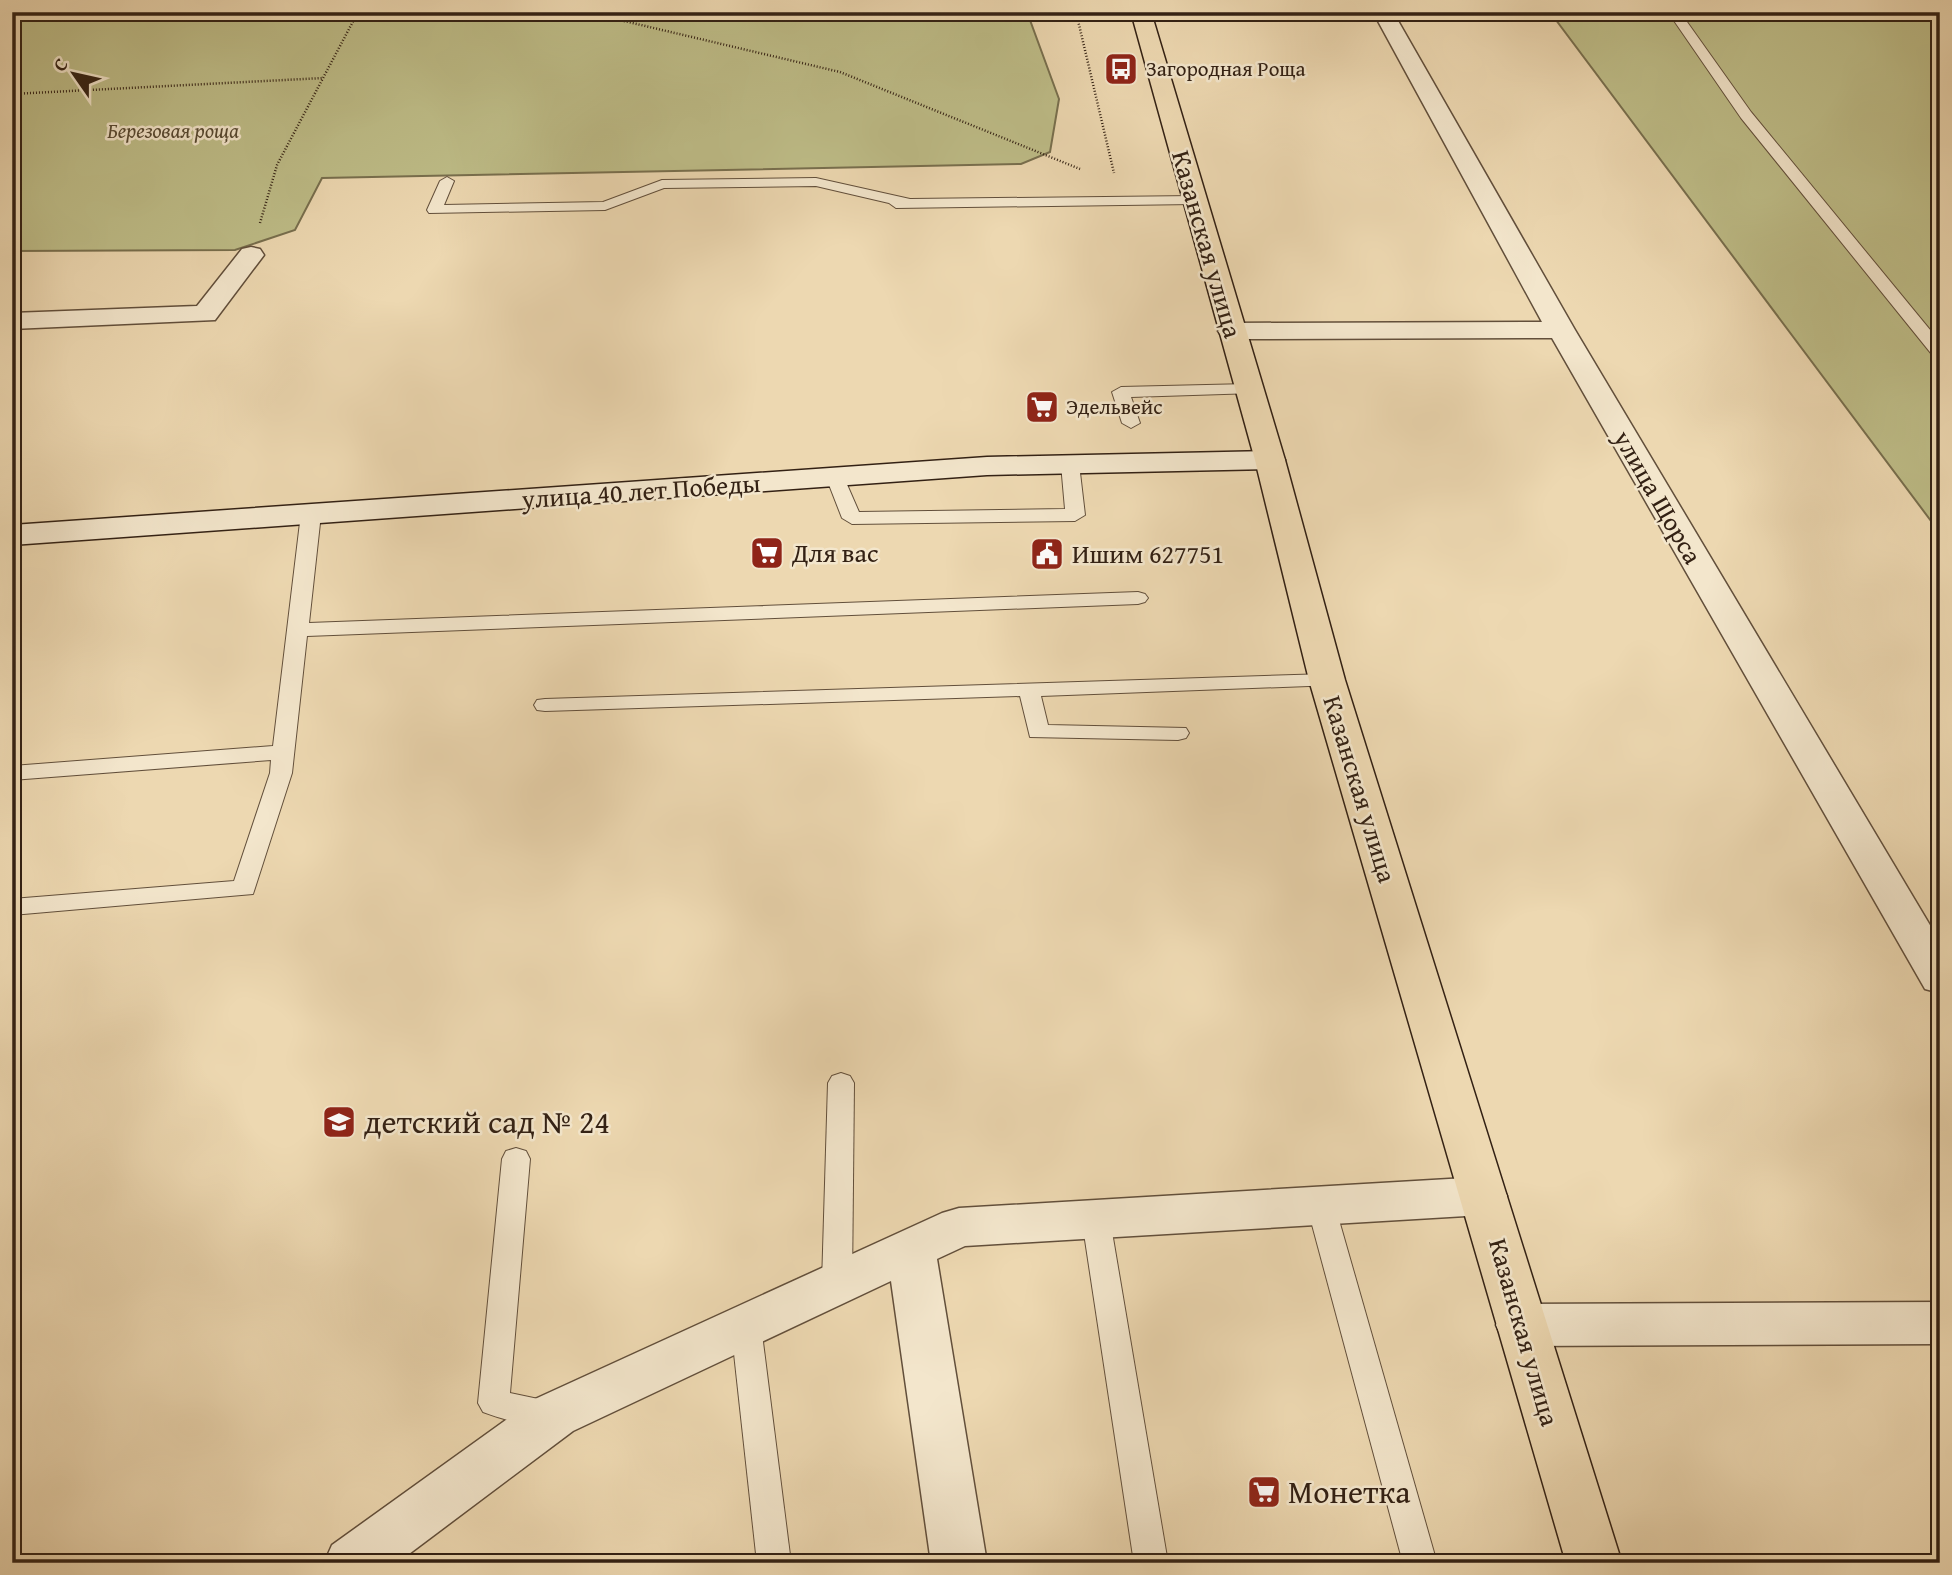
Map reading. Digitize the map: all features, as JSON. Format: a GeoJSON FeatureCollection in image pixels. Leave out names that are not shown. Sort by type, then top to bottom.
{"type":"FeatureCollection","features":[{"type":"Feature","properties":{"kind":"main road","name":"Казанская улица"},"geometry":{"type":"LineString","coordinates":[[1140,12],[1270,460],[1327,680],[1594,1563]]}},
{"type":"Feature","properties":{"kind":"street","name":"улица Щорса"},"geometry":{"type":"LineString","coordinates":[[1383,12],[1561,330],[1940,978]]}},
{"type":"Feature","properties":{"kind":"street"},"geometry":{"type":"LineString","coordinates":[[12,321],[205,314],[251,255]]}},
{"type":"Feature","properties":{"kind":"street"},"geometry":{"type":"LineString","coordinates":[[1232,331],[1561,330]]}},
{"type":"Feature","properties":{"kind":"street","name":"улица 40 лет Победы"},"geometry":{"type":"LineString","coordinates":[[12,536],[987,466],[1270,460]]}},
{"type":"Feature","properties":{"kind":"street"},"geometry":{"type":"LineString","coordinates":[[352,1563],[554,1415],[960,1227],[1483,1196]]}},
{"type":"Feature","properties":{"kind":"street"},"geometry":{"type":"LineString","coordinates":[[911,1250],[959,1563]]}},
{"type":"Feature","properties":{"kind":"street"},"geometry":{"type":"LineString","coordinates":[[1521,1325],[1940,1323]]}},
{"type":"Feature","properties":{"kind":"lane"},"geometry":{"type":"LineString","coordinates":[[1674,12],[1746,114],[1940,353]]}},
{"type":"Feature","properties":{"kind":"lane"},"geometry":{"type":"LineString","coordinates":[[447,181],[434,209],[605,206],[662,184],[676,183],[816,182],[911,204]]}},
{"type":"Feature","properties":{"kind":"lane"},"geometry":{"type":"LineString","coordinates":[[865,205],[1194,200]]}},
{"type":"Feature","properties":{"kind":"lane"},"geometry":{"type":"LineString","coordinates":[[1131,423],[1121,392],[1249,390]]}},
{"type":"Feature","properties":{"kind":"lane"},"geometry":{"type":"LineString","coordinates":[[835,477],[852,518],[1075,514],[1070,464]]}},
{"type":"Feature","properties":{"kind":"lane"},"geometry":{"type":"LineString","coordinates":[[12,907],[244,888],[281,774],[311,514]]}},
{"type":"Feature","properties":{"kind":"lane"},"geometry":{"type":"LineString","coordinates":[[297,630],[1138,598]]}},
{"type":"Feature","properties":{"kind":"lane"},"geometry":{"type":"LineString","coordinates":[[545,705],[1327,680]]}},
{"type":"Feature","properties":{"kind":"lane"},"geometry":{"type":"LineString","coordinates":[[1029,690],[1038,732],[1178,733]]}},
{"type":"Feature","properties":{"kind":"lane"},"geometry":{"type":"LineString","coordinates":[[12,773],[283,752]]}},
{"type":"Feature","properties":{"kind":"lane"},"geometry":{"type":"LineString","coordinates":[[837,1284],[841,1083]]}},
{"type":"Feature","properties":{"kind":"lane"},"geometry":{"type":"LineString","coordinates":[[516,1158],[494,1403],[554,1415]]}},
{"type":"Feature","properties":{"kind":"lane"},"geometry":{"type":"LineString","coordinates":[[1321,1206],[1420,1563]]}},
{"type":"Feature","properties":{"kind":"lane"},"geometry":{"type":"LineString","coordinates":[[1096,1220],[1151,1563]]}},
{"type":"Feature","properties":{"kind":"lane"},"geometry":{"type":"LineString","coordinates":[[746,1326],[774,1563]]}},
{"type":"Feature","properties":{"kind":"path"},"geometry":{"type":"LineString","coordinates":[[251,255],[276,165],[358,12]]}},
{"type":"Feature","properties":{"kind":"path"},"geometry":{"type":"LineString","coordinates":[[586,12],[840,72],[1091,174]]}},
{"type":"Feature","properties":{"kind":"path"},"geometry":{"type":"LineString","coordinates":[[1076,12],[1116,184]]}},
{"type":"Feature","properties":{"kind":"path"},"geometry":{"type":"LineString","coordinates":[[12,94],[323,78]]}},
{"type":"Feature","properties":{"kind":"green space","name":"Березовая роща"},"geometry":{"type":"Polygon","coordinates":[[[12,12],[1027,12],[1059,99],[1050,152],[1021,164],[322,178],[295,230],[235,250],[12,251],[12,12]]]}},
{"type":"Feature","properties":{"kind":"green space"},"geometry":{"type":"Polygon","coordinates":[[[1550,12],[1940,12],[1940,533],[1550,12]]]}},
{"type":"Feature","properties":{"kind":"place","name":"Загородная Роща"},"geometry":{"type":"Point","coordinates":[1121,69]}},
{"type":"Feature","properties":{"kind":"place","name":"Эдельвейс"},"geometry":{"type":"Point","coordinates":[1042,407]}},
{"type":"Feature","properties":{"kind":"place","name":"Для вас"},"geometry":{"type":"Point","coordinates":[767,553]}},
{"type":"Feature","properties":{"kind":"place","name":"Ишим 627751"},"geometry":{"type":"Point","coordinates":[1047,554]}},
{"type":"Feature","properties":{"kind":"place","name":"детский сад № 24"},"geometry":{"type":"Point","coordinates":[339,1122]}},
{"type":"Feature","properties":{"kind":"place","name":"Монетка"},"geometry":{"type":"Point","coordinates":[1264,1492]}}]}
